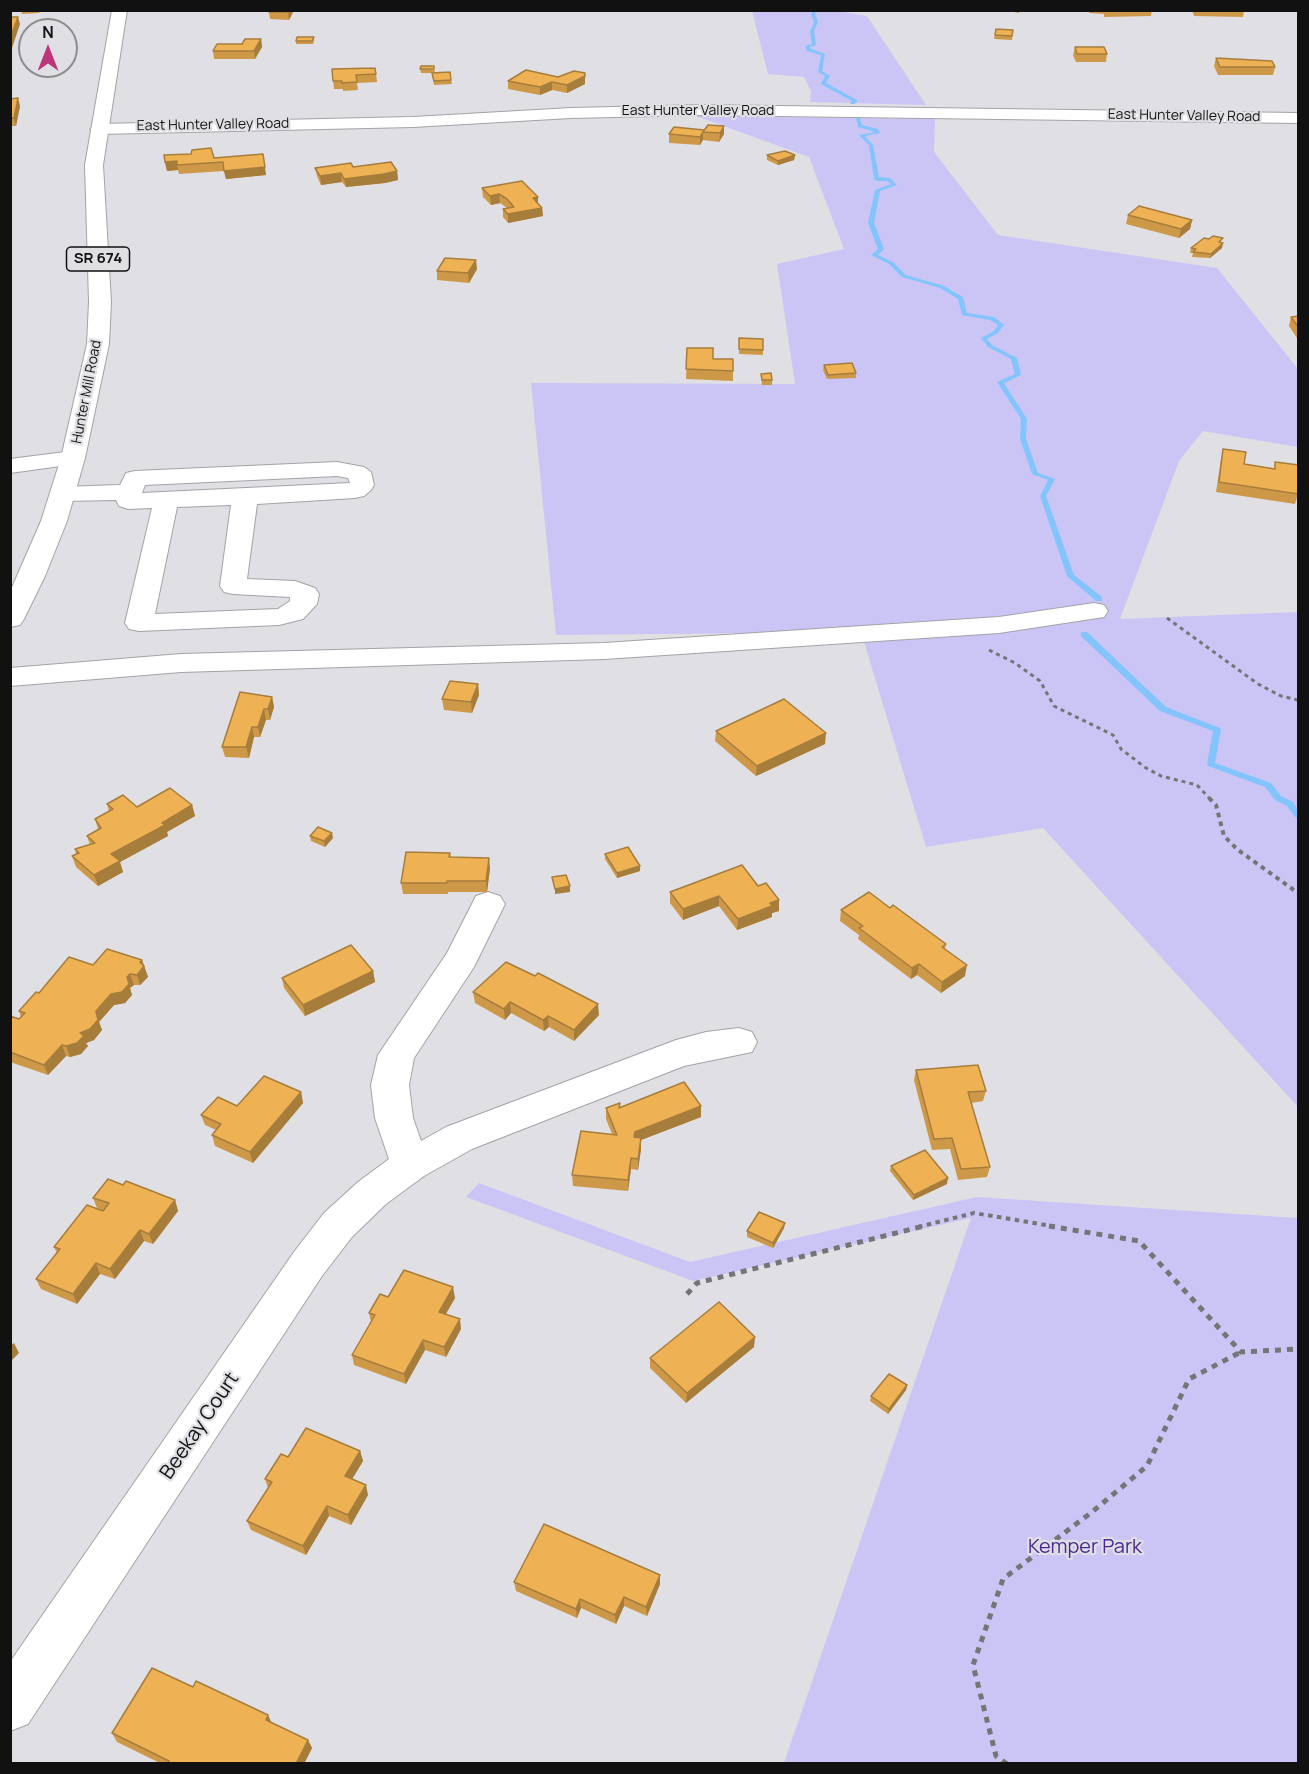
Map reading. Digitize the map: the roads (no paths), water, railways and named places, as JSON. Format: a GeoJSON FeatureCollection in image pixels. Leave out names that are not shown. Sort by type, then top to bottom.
{"type":"FeatureCollection","features":[{"type":"Feature","properties":{"kind":"street","name":"Hunter Mill Road"},"geometry":{"type":"LineString","coordinates":[[10,619],[32,576],[62,494],[73,458],[98,344],[100,302],[94,183],[99,129],[120,10]]}},
{"type":"Feature","properties":{"kind":"street","name":"East Hunter Valley Road"},"geometry":{"type":"LineString","coordinates":[[99,129],[413,122],[571,113],[702,110],[1299,118]]}},
{"type":"Feature","properties":{"kind":"street"},"geometry":{"type":"LineString","coordinates":[[10,466],[73,458]]}},
{"type":"Feature","properties":{"kind":"street"},"geometry":{"type":"LineString","coordinates":[[337,468],[355,472],[362,477],[362,485],[355,491],[128,501],[130,492],[135,478],[337,468]]}},
{"type":"Feature","properties":{"kind":"street"},"geometry":{"type":"LineString","coordinates":[[62,494],[130,492]]}},
{"type":"Feature","properties":{"kind":"street"},"geometry":{"type":"LineString","coordinates":[[166,500],[139,623],[279,617],[293,613],[303,604],[305,594],[295,589],[233,586],[245,497]]}},
{"type":"Feature","properties":{"kind":"street"},"geometry":{"type":"LineString","coordinates":[[10,677],[181,663],[548,654],[1011,624],[1095,611]]}},
{"type":"Feature","properties":{"kind":"street"},"geometry":{"type":"LineString","coordinates":[[411,1165],[394,1118],[390,1085],[396,1055],[462,958],[488,904]]}},
{"type":"Feature","properties":{"kind":"street","name":"Beekay Court"},"geometry":{"type":"LineString","coordinates":[[10,1706],[308,1264],[347,1217],[372,1193],[411,1165],[459,1138],[676,1054],[706,1046],[739,1042]]}},
{"type":"Feature","properties":{"kind":"waterway"},"geometry":{"type":"LineString","coordinates":[[817,10],[813,14],[816,22],[812,31],[814,45],[807,46],[809,50],[823,54],[820,72],[828,76],[823,83],[855,101],[852,103]]}},
{"type":"Feature","properties":{"kind":"waterway"},"geometry":{"type":"LineString","coordinates":[[858,117],[860,126],[876,130],[878,133],[861,135],[871,145],[877,179],[888,179],[894,185],[878,190],[871,223],[881,249],[874,255],[891,263],[904,276],[942,287],[961,298],[964,314],[992,318],[1001,325],[996,332],[984,338],[990,346],[1014,358],[1018,375],[1000,382],[1024,419],[1023,439],[1035,474],[1052,479],[1043,496],[1071,576],[1099,599]]}},
{"type":"Feature","properties":{"kind":"waterway"},"geometry":{"type":"LineString","coordinates":[[1084,634],[1163,709],[1217,730],[1211,764],[1268,785],[1278,798],[1290,804],[1298,815]]}},
{"type":"Feature","properties":{"kind":"park label","name":"Kemper Park"},"geometry":{"type":"Point","coordinates":[1085,1547]}}]}
